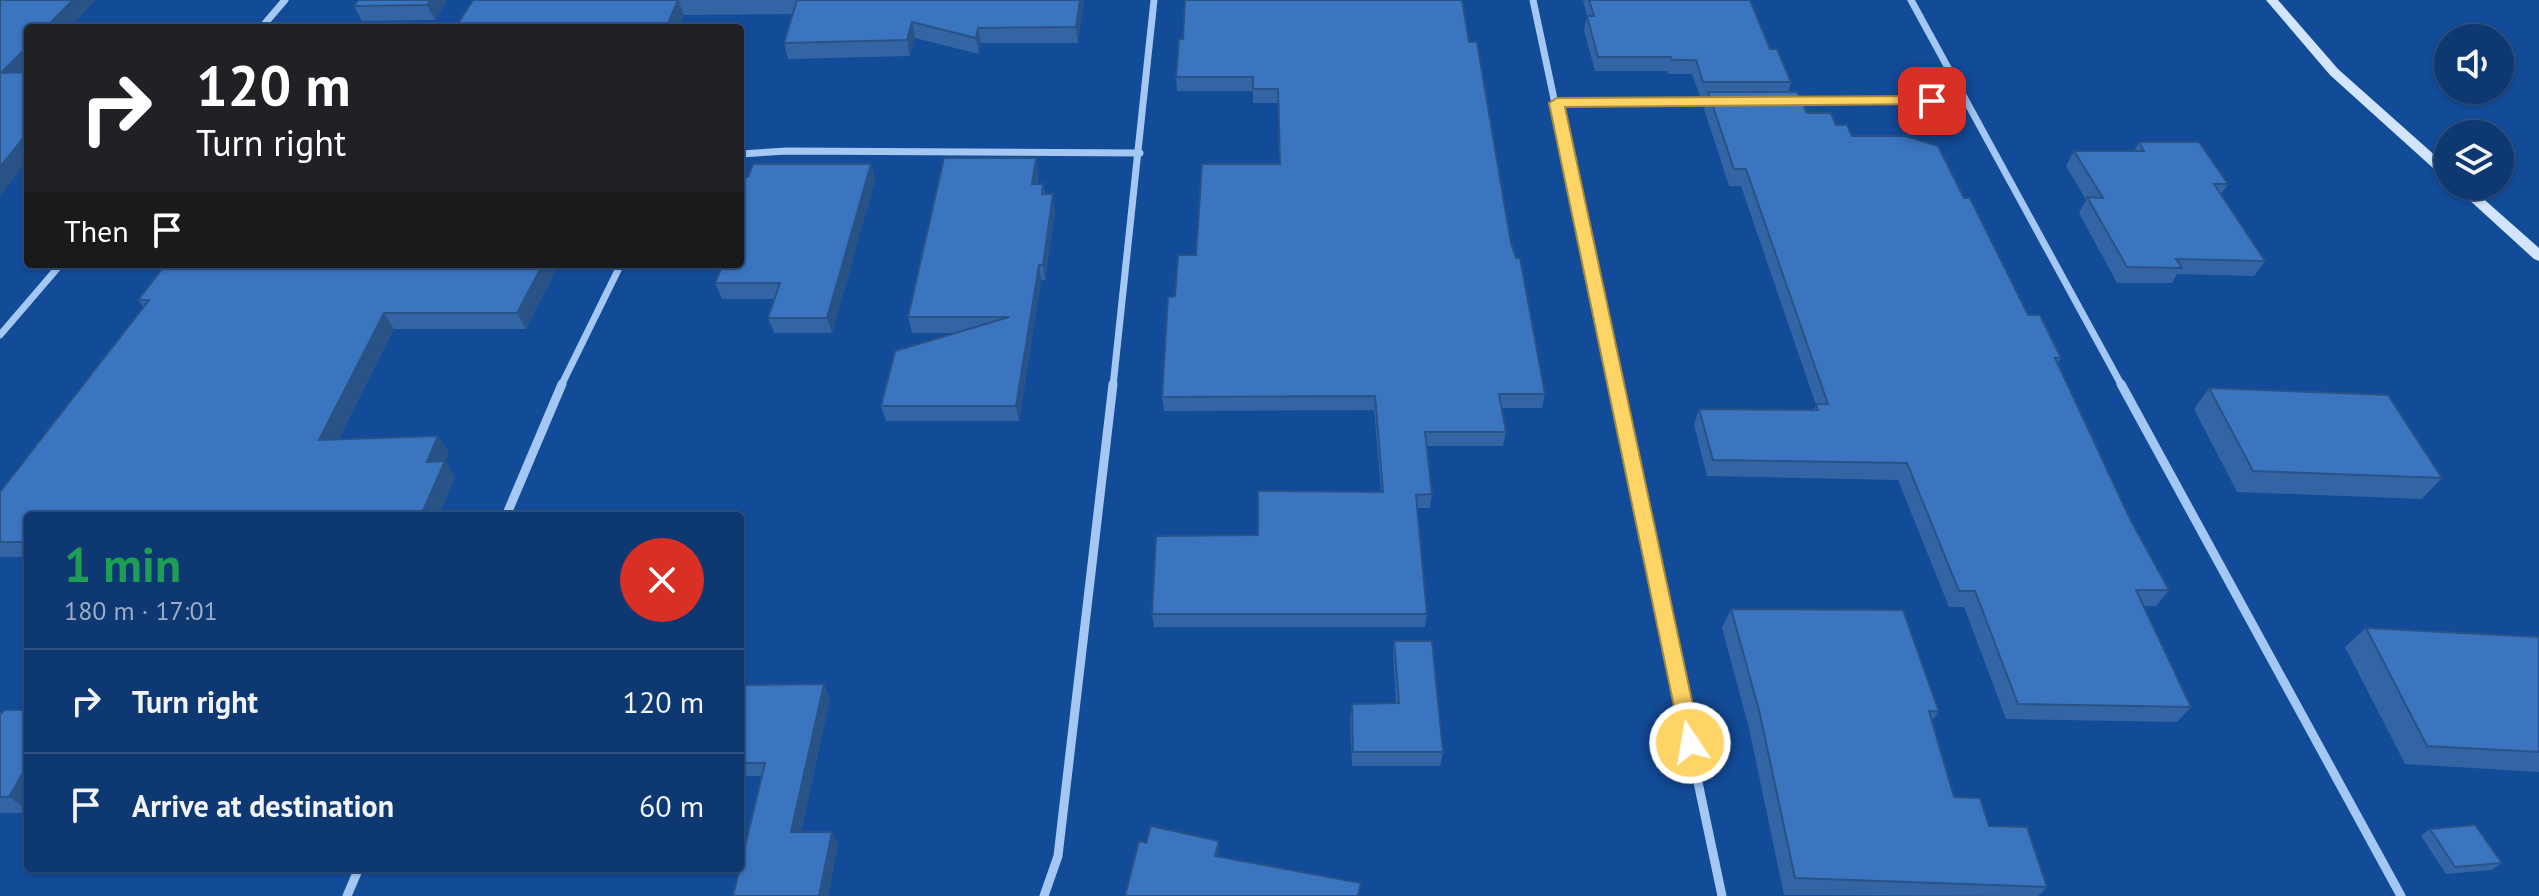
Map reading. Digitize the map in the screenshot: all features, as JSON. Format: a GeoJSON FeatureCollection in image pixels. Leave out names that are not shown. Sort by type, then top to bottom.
{"type":"FeatureCollection","features":[{"type":"Feature","properties":{"kind":"main road"},"geometry":{"type":"LineString","coordinates":[[2272,0],[2334,72],[2434,161]]}},
{"type":"Feature","properties":{"kind":"main road"},"geometry":{"type":"LineString","coordinates":[[2477,200],[2539,256]]}},
{"type":"Feature","properties":{"kind":"street"},"geometry":{"type":"LineString","coordinates":[[264,24],[285,0]]}},
{"type":"Feature","properties":{"kind":"street"},"geometry":{"type":"LineString","coordinates":[[1044,896],[1058,856],[1140,153],[1154,0]]}},
{"type":"Feature","properties":{"kind":"street"},"geometry":{"type":"LineString","coordinates":[[1533,0],[1722,896]]}},
{"type":"Feature","properties":{"kind":"street"},"geometry":{"type":"LineString","coordinates":[[1911,0],[2401,896]]}},
{"type":"Feature","properties":{"kind":"street"},"geometry":{"type":"LineString","coordinates":[[1776,102],[1964,101]]}},
{"type":"Feature","properties":{"kind":"street"},"geometry":{"type":"LineString","coordinates":[[1557,103],[1729,102]]}},
{"type":"Feature","properties":{"kind":"street"},"geometry":{"type":"LineString","coordinates":[[744,154],[787,151],[1140,153]]}},
{"type":"Feature","properties":{"kind":"street"},"geometry":{"type":"LineString","coordinates":[[0,335],[58,268]]}},
{"type":"Feature","properties":{"kind":"street"},"geometry":{"type":"LineString","coordinates":[[508,512],[549,411],[619,268]]}},
{"type":"Feature","properties":{"kind":"street"},"geometry":{"type":"LineString","coordinates":[[347,896],[357,872]]}},
{"type":"Feature","properties":{"kind":"building"},"geometry":{"type":"Polygon","coordinates":[[[0,0],[73,0],[49,24],[24,24],[24,50],[1,73],[24,72],[24,137],[0,167],[0,0]]]}},
{"type":"Feature","properties":{"kind":"building"},"geometry":{"type":"Polygon","coordinates":[[[358,0],[430,0],[427,5],[354,6],[358,0]]]}},
{"type":"Feature","properties":{"kind":"building"},"geometry":{"type":"Polygon","coordinates":[[[473,0],[678,0],[668,24],[458,24],[473,0]]]}},
{"type":"Feature","properties":{"kind":"building"},"geometry":{"type":"Polygon","coordinates":[[[797,0],[1080,0],[1076,27],[978,28],[976,38],[912,22],[907,40],[784,43],[797,0]]]}},
{"type":"Feature","properties":{"kind":"building"},"geometry":{"type":"Polygon","coordinates":[[[1185,0],[1462,0],[1469,42],[1477,42],[1511,243],[1516,258],[1520,258],[1545,394],[1499,394],[1506,432],[1425,432],[1432,494],[1416,495],[1427,614],[1152,614],[1156,536],[1258,535],[1258,491],[1383,492],[1375,396],[1162,397],[1168,297],[1175,296],[1178,255],[1196,255],[1202,164],[1280,164],[1278,89],[1253,89],[1253,77],[1176,77],[1179,39],[1183,39],[1185,0]]]}},
{"type":"Feature","properties":{"kind":"building"},"geometry":{"type":"Polygon","coordinates":[[[1589,0],[1750,0],[1770,49],[1777,49],[1791,82],[1703,82],[1696,60],[1598,57],[1587,16],[1594,16],[1589,0]]]}},
{"type":"Feature","properties":{"kind":"building"},"geometry":{"type":"Polygon","coordinates":[[[1708,92],[1797,92],[1807,113],[1831,113],[1836,125],[1847,125],[1852,136],[1906,136],[1938,146],[1964,198],[1970,198],[2028,315],[2040,315],[2061,358],[2055,358],[2131,521],[2169,590],[2136,590],[2191,707],[2018,704],[1975,591],[1959,591],[1907,463],[1713,460],[1699,409],[1818,410],[1816,404],[1828,404],[1746,169],[1734,169],[1708,92]]]}},
{"type":"Feature","properties":{"kind":"building"},"geometry":{"type":"Polygon","coordinates":[[[2139,142],[2199,142],[2228,184],[2214,184],[2265,261],[2176,259],[2182,268],[2127,267],[2087,197],[2103,198],[2074,151],[2144,151],[2139,142]]]}},
{"type":"Feature","properties":{"kind":"building"},"geometry":{"type":"Polygon","coordinates":[[[944,158],[1036,158],[1032,184],[1043,184],[1042,194],[1053,194],[1016,406],[881,406],[895,351],[1009,317],[908,317],[944,158]]]}},
{"type":"Feature","properties":{"kind":"building"},"geometry":{"type":"Polygon","coordinates":[[[753,164],[871,164],[827,318],[768,318],[780,283],[715,283],[721,268],[744,268],[744,177],[748,177],[753,164]]]}},
{"type":"Feature","properties":{"kind":"building"},"geometry":{"type":"Polygon","coordinates":[[[163,268],[541,268],[517,313],[384,313],[319,440],[438,436],[427,462],[445,461],[423,511],[24,512],[24,542],[0,542],[0,492],[149,300],[138,300],[163,268]]]}},
{"type":"Feature","properties":{"kind":"building"},"geometry":{"type":"Polygon","coordinates":[[[2209,388],[2388,395],[2442,478],[2253,471],[2209,388]]]}},
{"type":"Feature","properties":{"kind":"building"},"geometry":{"type":"Polygon","coordinates":[[[1731,609],[1903,610],[1939,712],[1929,711],[1954,797],[1980,798],[1989,826],[2027,827],[2047,887],[1795,878],[1759,710],[1731,609]]]}},
{"type":"Feature","properties":{"kind":"building"},"geometry":{"type":"Polygon","coordinates":[[[2366,628],[2539,637],[2539,752],[2427,746],[2366,628]]]}},
{"type":"Feature","properties":{"kind":"building"},"geometry":{"type":"Polygon","coordinates":[[[1394,641],[1432,641],[1443,752],[1353,752],[1352,704],[1399,703],[1394,641]]]}},
{"type":"Feature","properties":{"kind":"building"},"geometry":{"type":"Polygon","coordinates":[[[824,684],[791,832],[832,832],[819,896],[733,896],[739,872],[744,872],[744,850],[765,763],[744,763],[744,685],[824,684]]]}},
{"type":"Feature","properties":{"kind":"building"},"geometry":{"type":"Polygon","coordinates":[[[4,710],[24,710],[24,771],[9,797],[0,797],[4,710]]]}},
{"type":"Feature","properties":{"kind":"building"},"geometry":{"type":"Polygon","coordinates":[[[2475,825],[2502,863],[2455,867],[2430,829],[2475,825]]]}},
{"type":"Feature","properties":{"kind":"building"},"geometry":{"type":"Polygon","coordinates":[[[1151,826],[1219,841],[1215,856],[1361,883],[1358,896],[1125,896],[1139,841],[1146,843],[1151,826]]]}},
{"type":"Feature","properties":{"kind":"route"},"geometry":{"type":"LineString","coordinates":[[1690,743],[1557,103],[1932,101]]}}]}
